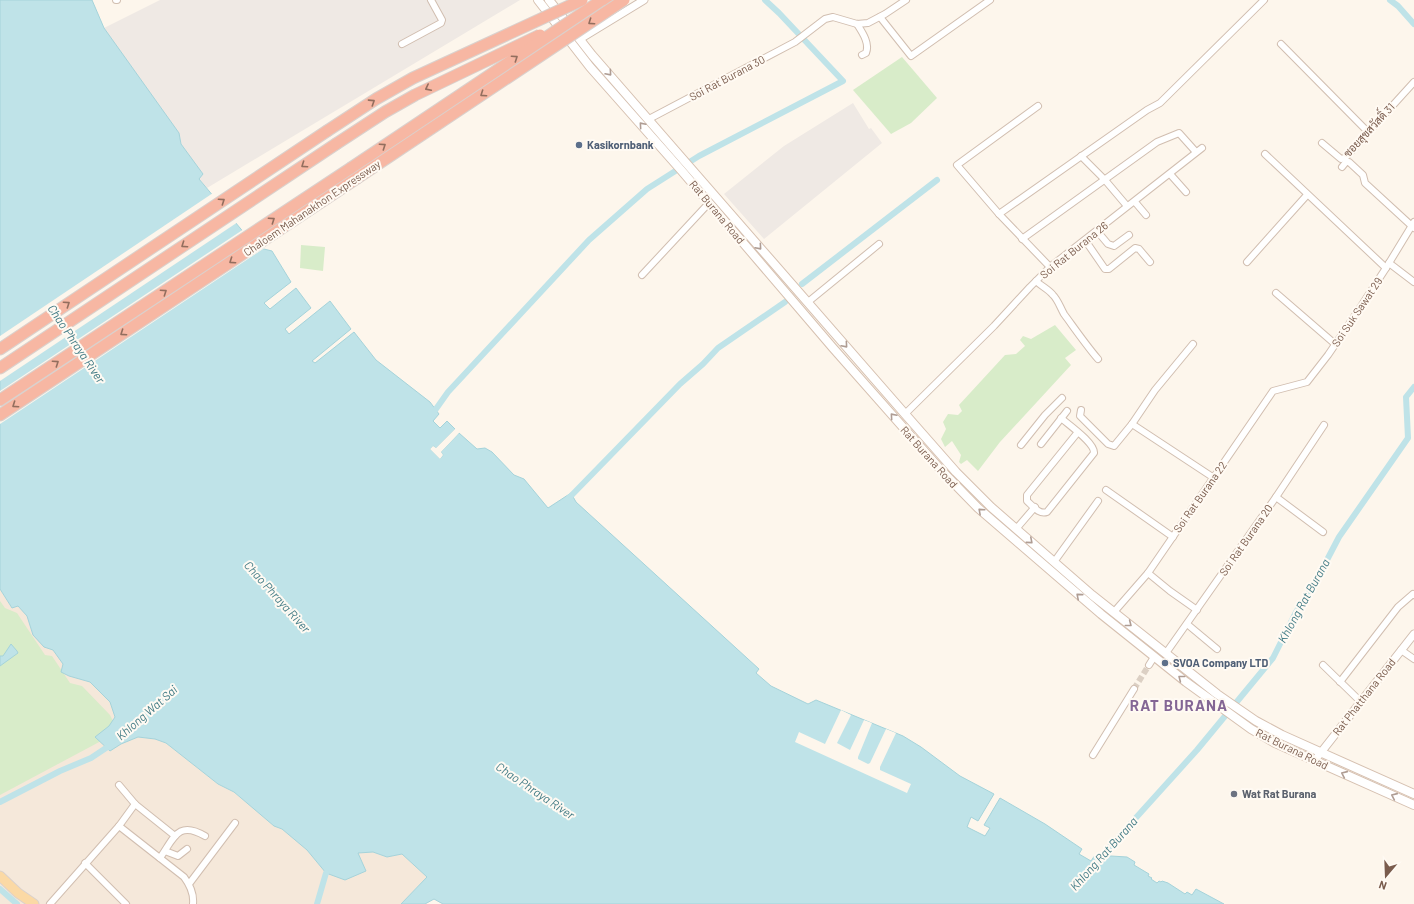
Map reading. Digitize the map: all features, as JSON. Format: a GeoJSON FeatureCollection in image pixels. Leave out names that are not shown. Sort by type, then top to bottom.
{"type":"FeatureCollection","features":[{"type":"Feature","properties":{"kind":"highway"},"geometry":{"type":"LineString","coordinates":[[0,349],[382,95],[432,68],[581,0]]}},
{"type":"Feature","properties":{"kind":"highway","name":"Chaloem Mahanakhon Expressway"},"geometry":{"type":"LineString","coordinates":[[0,400],[602,0]]}},
{"type":"Feature","properties":{"kind":"highway"},"geometry":{"type":"LineString","coordinates":[[0,368],[385,112],[448,78],[614,0]]}},
{"type":"Feature","properties":{"kind":"highway"},"geometry":{"type":"LineString","coordinates":[[590,11],[622,0]]}},
{"type":"Feature","properties":{"kind":"highway","name":"Chaloem Mahanakhon Expressway"},"geometry":{"type":"LineString","coordinates":[[0,415],[622,0]]}},
{"type":"Feature","properties":{"kind":"main road","name":"Rat Burana Road"},"geometry":{"type":"LineString","coordinates":[[538,0],[590,67],[682,164],[808,302],[956,472],[991,507],[1114,612],[1217,694],[1256,721],[1414,794]]}},
{"type":"Feature","properties":{"kind":"main road","name":"Rat Burana Road"},"geometry":{"type":"LineString","coordinates":[[549,0],[580,39],[650,119],[709,203],[833,348],[961,492],[978,508],[1054,575],[1154,656],[1251,729],[1275,743],[1414,805]]}},
{"type":"Feature","properties":{"kind":"main road"},"geometry":{"type":"LineString","coordinates":[[0,876],[18,894],[34,904]]}},
{"type":"Feature","properties":{"kind":"street"},"geometry":{"type":"LineString","coordinates":[[402,44],[441,23],[442,20],[431,0]]}},
{"type":"Feature","properties":{"kind":"street"},"geometry":{"type":"LineString","coordinates":[[560,14],[581,0]]}},
{"type":"Feature","properties":{"kind":"street"},"geometry":{"type":"LineString","coordinates":[[580,39],[644,0]]}},
{"type":"Feature","properties":{"kind":"street"},"geometry":{"type":"LineString","coordinates":[[862,55],[866,53],[867,46],[865,38],[857,24],[868,23],[906,0]]}},
{"type":"Feature","properties":{"kind":"street"},"geometry":{"type":"LineString","coordinates":[[880,17],[911,56],[990,0]]}},
{"type":"Feature","properties":{"kind":"street"},"geometry":{"type":"LineString","coordinates":[[999,214],[1147,110],[1160,103],[1264,0]]}},
{"type":"Feature","properties":{"kind":"street","name":"Soi Rat Burana 30"},"geometry":{"type":"LineString","coordinates":[[650,119],[795,42],[829,18],[841,18],[857,24]]}},
{"type":"Feature","properties":{"kind":"street"},"geometry":{"type":"LineString","coordinates":[[1281,44],[1368,132]]}},
{"type":"Feature","properties":{"kind":"street","name":"ซอยสุขสวัสดิ์ 31"},"geometry":{"type":"LineString","coordinates":[[1322,143],[1343,159],[1414,82]]}},
{"type":"Feature","properties":{"kind":"street"},"geometry":{"type":"LineString","coordinates":[[1038,106],[957,165],[999,214],[1050,267]]}},
{"type":"Feature","properties":{"kind":"street","name":"Soi Rat Burana 26"},"geometry":{"type":"LineString","coordinates":[[905,414],[994,326],[1050,267],[1127,206],[1135,202],[1199,150],[1181,134],[1176,133],[1157,142],[1105,180]]}},
{"type":"Feature","properties":{"kind":"street"},"geometry":{"type":"LineString","coordinates":[[1265,154],[1307,195],[1388,266],[1414,282]]}},
{"type":"Feature","properties":{"kind":"street"},"geometry":{"type":"LineString","coordinates":[[1081,156],[1105,180],[1127,206]]}},
{"type":"Feature","properties":{"kind":"street"},"geometry":{"type":"LineString","coordinates":[[1342,167],[1346,162],[1349,162],[1363,175],[1365,183],[1413,225]]}},
{"type":"Feature","properties":{"kind":"street"},"geometry":{"type":"LineString","coordinates":[[1170,174],[1186,192]]}},
{"type":"Feature","properties":{"kind":"street"},"geometry":{"type":"LineString","coordinates":[[1022,239],[1105,180]]}},
{"type":"Feature","properties":{"kind":"street"},"geometry":{"type":"LineString","coordinates":[[1247,262],[1307,195]]}},
{"type":"Feature","properties":{"kind":"street"},"geometry":{"type":"LineString","coordinates":[[1135,202],[1146,215]]}},
{"type":"Feature","properties":{"kind":"street"},"geometry":{"type":"LineString","coordinates":[[642,275],[709,203]]}},
{"type":"Feature","properties":{"kind":"street","name":"Soi Suk Sawat 29"},"geometry":{"type":"LineString","coordinates":[[1288,387],[1307,382],[1335,344],[1388,266],[1413,225]]}},
{"type":"Feature","properties":{"kind":"street"},"geometry":{"type":"LineString","coordinates":[[1097,231],[1108,244],[1114,246],[1129,235]]}},
{"type":"Feature","properties":{"kind":"street"},"geometry":{"type":"LineString","coordinates":[[1085,240],[1105,268],[1109,269],[1135,248],[1139,249],[1150,262]]}},
{"type":"Feature","properties":{"kind":"street"},"geometry":{"type":"LineString","coordinates":[[808,302],[879,244]]}},
{"type":"Feature","properties":{"kind":"street"},"geometry":{"type":"LineString","coordinates":[[1036,281],[1052,294],[1071,324],[1098,359]]}},
{"type":"Feature","properties":{"kind":"street"},"geometry":{"type":"LineString","coordinates":[[1276,293],[1335,344]]}},
{"type":"Feature","properties":{"kind":"street"},"geometry":{"type":"LineString","coordinates":[[1081,410],[1080,416],[1112,446],[1115,446],[1155,390],[1193,344]]}},
{"type":"Feature","properties":{"kind":"street","name":"Soi Rat Burana 22"},"geometry":{"type":"LineString","coordinates":[[1114,612],[1148,572],[1273,391],[1288,387]]}},
{"type":"Feature","properties":{"kind":"street"},"geometry":{"type":"LineString","coordinates":[[1021,445],[1062,398]]}},
{"type":"Feature","properties":{"kind":"street"},"geometry":{"type":"LineString","coordinates":[[1041,444],[1066,410]]}},
{"type":"Feature","properties":{"kind":"street"},"geometry":{"type":"LineString","coordinates":[[1061,418],[1078,432],[1093,448],[1094,453],[1047,512],[1044,513],[1027,501],[1027,495],[1078,432]]}},
{"type":"Feature","properties":{"kind":"street"},"geometry":{"type":"LineString","coordinates":[[1132,424],[1214,478]]}},
{"type":"Feature","properties":{"kind":"street","name":"Soi Rat Burana 20"},"geometry":{"type":"LineString","coordinates":[[1166,653],[1276,497],[1324,425]]}},
{"type":"Feature","properties":{"kind":"street"},"geometry":{"type":"LineString","coordinates":[[1106,490],[1173,537]]}},
{"type":"Feature","properties":{"kind":"street"},"geometry":{"type":"LineString","coordinates":[[1276,497],[1323,532]]}},
{"type":"Feature","properties":{"kind":"street"},"geometry":{"type":"LineString","coordinates":[[1054,562],[1098,501]]}},
{"type":"Feature","properties":{"kind":"street"},"geometry":{"type":"LineString","coordinates":[[1016,529],[1035,508]]}},
{"type":"Feature","properties":{"kind":"street"},"geometry":{"type":"LineString","coordinates":[[1148,572],[1170,591],[1196,610]]}},
{"type":"Feature","properties":{"kind":"street"},"geometry":{"type":"LineString","coordinates":[[1340,682],[1398,607],[1413,594],[1414,595]]}},
{"type":"Feature","properties":{"kind":"street"},"geometry":{"type":"LineString","coordinates":[[1187,624],[1217,649]]}},
{"type":"Feature","properties":{"kind":"street","name":"Rat Phatthana Road"},"geometry":{"type":"LineString","coordinates":[[1315,760],[1414,634]]}},
{"type":"Feature","properties":{"kind":"street"},"geometry":{"type":"LineString","coordinates":[[1401,650],[1414,660]]}},
{"type":"Feature","properties":{"kind":"street"},"geometry":{"type":"LineString","coordinates":[[1149,665],[1154,656]]}},
{"type":"Feature","properties":{"kind":"street"},"geometry":{"type":"LineString","coordinates":[[1323,665],[1360,701]]}},
{"type":"Feature","properties":{"kind":"street"},"geometry":{"type":"LineString","coordinates":[[1093,755],[1134,689]]}},
{"type":"Feature","properties":{"kind":"street"},"geometry":{"type":"LineString","coordinates":[[119,785],[135,804],[175,836]]}},
{"type":"Feature","properties":{"kind":"street"},"geometry":{"type":"LineString","coordinates":[[50,904],[119,826],[135,804]]}},
{"type":"Feature","properties":{"kind":"street"},"geometry":{"type":"LineString","coordinates":[[189,884],[235,823]]}},
{"type":"Feature","properties":{"kind":"street"},"geometry":{"type":"LineString","coordinates":[[119,826],[184,877],[189,884],[193,897],[193,904]]}},
{"type":"Feature","properties":{"kind":"street"},"geometry":{"type":"LineString","coordinates":[[160,858],[175,836],[182,830],[186,829],[197,831],[205,836]]}},
{"type":"Feature","properties":{"kind":"street"},"geometry":{"type":"LineString","coordinates":[[165,851],[178,856],[187,849]]}},
{"type":"Feature","properties":{"kind":"street"},"geometry":{"type":"LineString","coordinates":[[85,864],[126,904]]}},
{"type":"Feature","properties":{"kind":"shaded area"},"geometry":{"type":"Polygon","coordinates":[[[160,0],[520,0],[207,188],[199,179],[203,174],[181,144],[179,133],[104,28],[160,0]]]}},
{"type":"Feature","properties":{"kind":"shaded area"},"geometry":{"type":"Polygon","coordinates":[[[853,103],[869,129],[871,128],[882,143],[764,239],[724,194],[784,146],[853,103]]]}},
{"type":"Feature","properties":{"kind":"shaded area"},"geometry":{"type":"Polygon","coordinates":[[[0,589],[12,608],[18,605],[27,616],[34,635],[44,647],[53,649],[69,676],[90,682],[110,702],[115,716],[109,726],[121,744],[138,737],[155,739],[166,743],[218,784],[234,792],[274,826],[282,829],[307,850],[326,873],[366,871],[358,853],[373,852],[387,857],[402,854],[427,877],[401,904],[0,904],[0,589]]]}},
{"type":"Feature","properties":{"kind":"green space"},"geometry":{"type":"Polygon","coordinates":[[[902,57],[937,98],[911,123],[891,134],[853,90],[902,57]]]}},
{"type":"Feature","properties":{"kind":"green space"},"geometry":{"type":"Polygon","coordinates":[[[301,245],[325,247],[323,271],[300,268],[301,245]]]}},
{"type":"Feature","properties":{"kind":"green space"},"geometry":{"type":"Polygon","coordinates":[[[1055,325],[1076,350],[1065,358],[1071,365],[1000,442],[978,471],[967,460],[961,464],[959,462],[961,455],[952,441],[945,447],[941,439],[946,429],[943,422],[948,414],[958,415],[962,411],[959,405],[1005,355],[1016,354],[1025,346],[1020,340],[1023,336],[1031,339],[1055,325]]]}},
{"type":"Feature","properties":{"kind":"green space"},"geometry":{"type":"Polygon","coordinates":[[[0,601],[5,608],[17,613],[45,655],[52,656],[70,683],[82,686],[110,715],[114,723],[103,740],[0,795],[0,601]]]}},
{"type":"Feature","properties":{"kind":"water","name":"Chao Phraya River"},"geometry":{"type":"Polygon","coordinates":[[[0,0],[92,0],[104,28],[179,133],[181,144],[203,174],[199,179],[256,247],[272,251],[291,282],[264,303],[270,309],[296,288],[311,308],[285,329],[289,334],[330,301],[351,329],[312,361],[315,363],[354,332],[376,360],[430,402],[439,414],[433,421],[440,428],[447,421],[455,429],[436,448],[433,446],[430,449],[440,459],[443,455],[441,452],[459,433],[477,449],[485,448],[492,452],[514,475],[524,479],[548,508],[571,493],[576,502],[759,669],[756,673],[771,686],[808,704],[816,700],[903,736],[921,747],[960,776],[994,794],[978,821],[971,817],[967,827],[985,836],[990,828],[984,825],[1000,798],[1045,824],[1082,849],[1079,854],[1091,861],[1095,855],[1127,857],[1135,862],[1134,865],[1149,874],[1148,876],[1157,883],[1162,881],[1168,883],[1185,894],[1187,892],[1192,895],[1196,889],[1224,904],[443,904],[434,899],[425,904],[401,904],[427,877],[402,854],[387,857],[373,852],[358,853],[366,871],[345,880],[326,873],[307,850],[282,829],[274,826],[234,792],[218,784],[166,743],[155,739],[138,737],[121,744],[110,751],[95,737],[109,726],[115,717],[110,702],[90,682],[61,672],[63,664],[53,650],[44,647],[33,635],[27,616],[18,606],[12,608],[0,589],[0,0]]]}},
{"type":"Feature","properties":{"kind":"water"},"geometry":{"type":"Polygon","coordinates":[[[11,644],[18,653],[0,666],[0,656],[3,656],[11,644]]]}},
{"type":"Feature","properties":{"kind":"pier"},"geometry":{"type":"Polygon","coordinates":[[[213,193],[238,222],[0,381],[0,336],[213,193]]]}},
{"type":"Feature","properties":{"kind":"pier"},"geometry":{"type":"Polygon","coordinates":[[[244,229],[258,245],[266,247],[0,424],[0,391],[244,229]]]}},
{"type":"Feature","properties":{"kind":"pier"},"geometry":{"type":"Polygon","coordinates":[[[455,429],[456,430],[437,450],[433,449],[440,456],[439,451],[458,432],[459,433],[441,452],[443,455],[440,459],[430,449],[433,446],[436,448],[455,429]]]}},
{"type":"Feature","properties":{"kind":"pier"},"geometry":{"type":"Polygon","coordinates":[[[841,710],[851,715],[837,743],[850,750],[864,720],[872,723],[858,757],[858,759],[868,764],[870,763],[886,729],[896,733],[880,770],[911,784],[907,793],[795,742],[799,732],[825,744],[841,710]]]}},
{"type":"Feature","properties":{"kind":"waterway"},"geometry":{"type":"LineString","coordinates":[[431,416],[448,392],[589,240],[647,189],[699,156],[843,81],[765,0]]}},
{"type":"Feature","properties":{"kind":"waterway"},"geometry":{"type":"LineString","coordinates":[[1390,0],[1398,6],[1414,24]]}},
{"type":"Feature","properties":{"kind":"waterway"},"geometry":{"type":"LineString","coordinates":[[802,284],[937,180]]}},
{"type":"Feature","properties":{"kind":"waterway"},"geometry":{"type":"LineString","coordinates":[[567,500],[680,384],[703,364],[718,348],[785,302]]}},
{"type":"Feature","properties":{"kind":"waterway","name":"Khlong Rat Burana"},"geometry":{"type":"LineString","coordinates":[[1097,861],[1197,750],[1273,658],[1296,612],[1317,579],[1339,537],[1408,438],[1406,397],[1414,387]]}},
{"type":"Feature","properties":{"kind":"waterway","name":"Khlong Wat Sai"},"geometry":{"type":"LineString","coordinates":[[0,802],[60,771],[91,758],[112,744]]}},
{"type":"Feature","properties":{"kind":"waterway"},"geometry":{"type":"LineString","coordinates":[[317,904],[326,873]]}},
{"type":"Feature","properties":{"kind":"waterway"},"geometry":{"type":"LineString","coordinates":[[0,889],[17,904]]}},
{"type":"Feature","properties":{"kind":"tunnel"},"geometry":{"type":"LineString","coordinates":[[1134,689],[1149,665]]}},
{"type":"Feature","properties":{"kind":"place","name":"Kasikornbank"},"geometry":{"type":"Point","coordinates":[579,145]}},
{"type":"Feature","properties":{"kind":"place","name":"SVOA Company LTD"},"geometry":{"type":"Point","coordinates":[1165,663]}},
{"type":"Feature","properties":{"kind":"place","name":"Wat Rat Burana"},"geometry":{"type":"Point","coordinates":[1234,794]}},
{"type":"Feature","properties":{"kind":"district","name":"RAT BURANA"},"geometry":{"type":"Point","coordinates":[1179,706]}}]}
